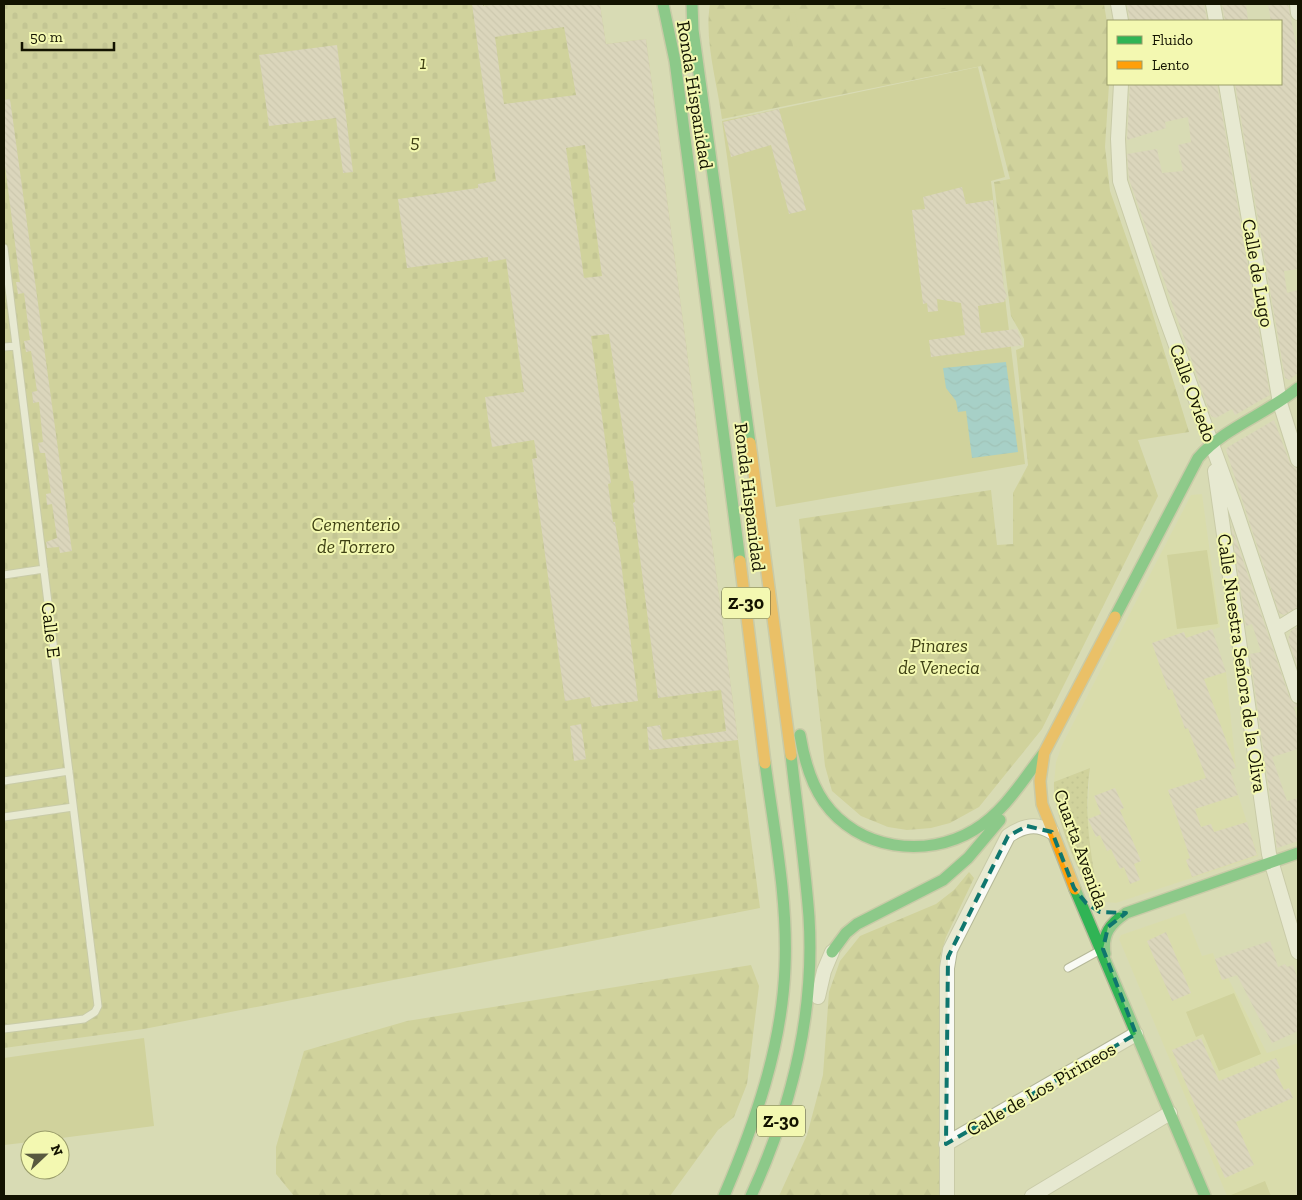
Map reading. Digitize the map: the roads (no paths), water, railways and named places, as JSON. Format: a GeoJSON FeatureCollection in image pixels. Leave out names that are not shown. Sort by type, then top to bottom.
{"type":"FeatureCollection","features":[{"type":"Feature","properties":{"kind":"main road","name":"Ronda Hispanidad"},"geometry":{"type":"LineString","coordinates":[[663,4],[675,61],[783,901],[785,969],[780,1020],[772,1066],[759,1111],[724,1196]]}},
{"type":"Feature","properties":{"kind":"main road","name":"Ronda Hispanidad"},"geometry":{"type":"LineString","coordinates":[[692,4],[693,30],[785,700],[808,918],[808,982],[802,1042],[794,1077],[777,1132],[751,1196]]}},
{"type":"Feature","properties":{"kind":"main road"},"geometry":{"type":"LineString","coordinates":[[1211,443],[1280,403],[1298,388]]}},
{"type":"Feature","properties":{"kind":"main road","name":"Cuarta Avenida"},"geometry":{"type":"LineString","coordinates":[[1206,1196],[1074,888],[1042,804],[1040,781],[1044,753],[1196,462],[1211,443]]}},
{"type":"Feature","properties":{"kind":"main road"},"geometry":{"type":"LineString","coordinates":[[785,700],[796,718],[805,762],[825,804],[848,827],[875,841],[893,846],[912,848],[933,846],[954,840],[974,829],[1000,808],[1044,753]]}},
{"type":"Feature","properties":{"kind":"main road"},"geometry":{"type":"LineString","coordinates":[[832,952],[846,933],[857,924],[943,880],[968,858],[1015,802],[1027,797],[1036,798],[1042,804]]}},
{"type":"Feature","properties":{"kind":"main road"},"geometry":{"type":"LineString","coordinates":[[1107,966],[1103,950],[1105,931],[1112,922],[1126,913],[1272,864],[1298,853]]}},
{"type":"Feature","properties":{"kind":"main road"},"geometry":{"type":"LineString","coordinates":[[1074,888],[1086,903],[1104,913],[1126,913]]}},
{"type":"Feature","properties":{"kind":"street"},"geometry":{"type":"LineString","coordinates":[[1118,4],[1121,20]]}},
{"type":"Feature","properties":{"kind":"street"},"geometry":{"type":"LineString","coordinates":[[1213,4],[1216,20]]}},
{"type":"Feature","properties":{"kind":"street"},"geometry":{"type":"LineString","coordinates":[[1297,4],[1298,13]]}},
{"type":"Feature","properties":{"kind":"street","name":"Calle Oviedo"},"geometry":{"type":"LineString","coordinates":[[1121,85],[1118,139],[1120,181],[1163,310],[1277,630],[1298,696]]}},
{"type":"Feature","properties":{"kind":"street","name":"Calle de Lugo"},"geometry":{"type":"LineString","coordinates":[[1226,85],[1280,403],[1298,460]]}},
{"type":"Feature","properties":{"kind":"street","name":"Calle Nuestra Señora de la Oliva"},"geometry":{"type":"LineString","coordinates":[[1213,462],[1272,864],[1298,952]]}},
{"type":"Feature","properties":{"kind":"street"},"geometry":{"type":"LineString","coordinates":[[1277,630],[1298,616]]}},
{"type":"Feature","properties":{"kind":"street"},"geometry":{"type":"LineString","coordinates":[[947,1196],[947,968],[950,950],[1008,836],[1017,829],[1027,826],[1038,826],[1052,832]]}},
{"type":"Feature","properties":{"kind":"street"},"geometry":{"type":"LineString","coordinates":[[802,1042],[812,1024],[824,971],[832,952]]}},
{"type":"Feature","properties":{"kind":"street","name":"Calle de Los Pirineos"},"geometry":{"type":"LineString","coordinates":[[946,1144],[1136,1034]]}},
{"type":"Feature","properties":{"kind":"street"},"geometry":{"type":"LineString","coordinates":[[1032,1196],[1170,1113]]}},
{"type":"Feature","properties":{"kind":"lane","name":"Calle E"},"geometry":{"type":"LineString","coordinates":[[4,248],[98,1006],[95,1012],[84,1019],[4,1029]]}},
{"type":"Feature","properties":{"kind":"lane"},"geometry":{"type":"LineString","coordinates":[[4,348],[16,346]]}},
{"type":"Feature","properties":{"kind":"lane"},"geometry":{"type":"LineString","coordinates":[[4,576],[44,569]]}},
{"type":"Feature","properties":{"kind":"lane"},"geometry":{"type":"LineString","coordinates":[[4,781],[69,771]]}},
{"type":"Feature","properties":{"kind":"lane"},"geometry":{"type":"LineString","coordinates":[[4,817],[73,807]]}},
{"type":"Feature","properties":{"kind":"lane"},"geometry":{"type":"LineString","coordinates":[[1068,968],[1100,950]]}},
{"type":"Feature","properties":{"kind":"water"},"geometry":{"type":"Polygon","coordinates":[[[1006,362],[1018,452],[972,458],[966,411],[958,412],[956,401],[946,388],[943,368],[1006,362]]]}},
{"type":"Feature","properties":{"kind":"park label","name":"1"},"geometry":{"type":"Point","coordinates":[423,62]}},
{"type":"Feature","properties":{"kind":"park label","name":"5"},"geometry":{"type":"Point","coordinates":[415,141]}},
{"type":"Feature","properties":{"kind":"park label","name":"Cementerio de Torrero"},"geometry":{"type":"Point","coordinates":[356,535]}},
{"type":"Feature","properties":{"kind":"park label","name":"Pinares de Venecia"},"geometry":{"type":"Point","coordinates":[939,656]}}]}
